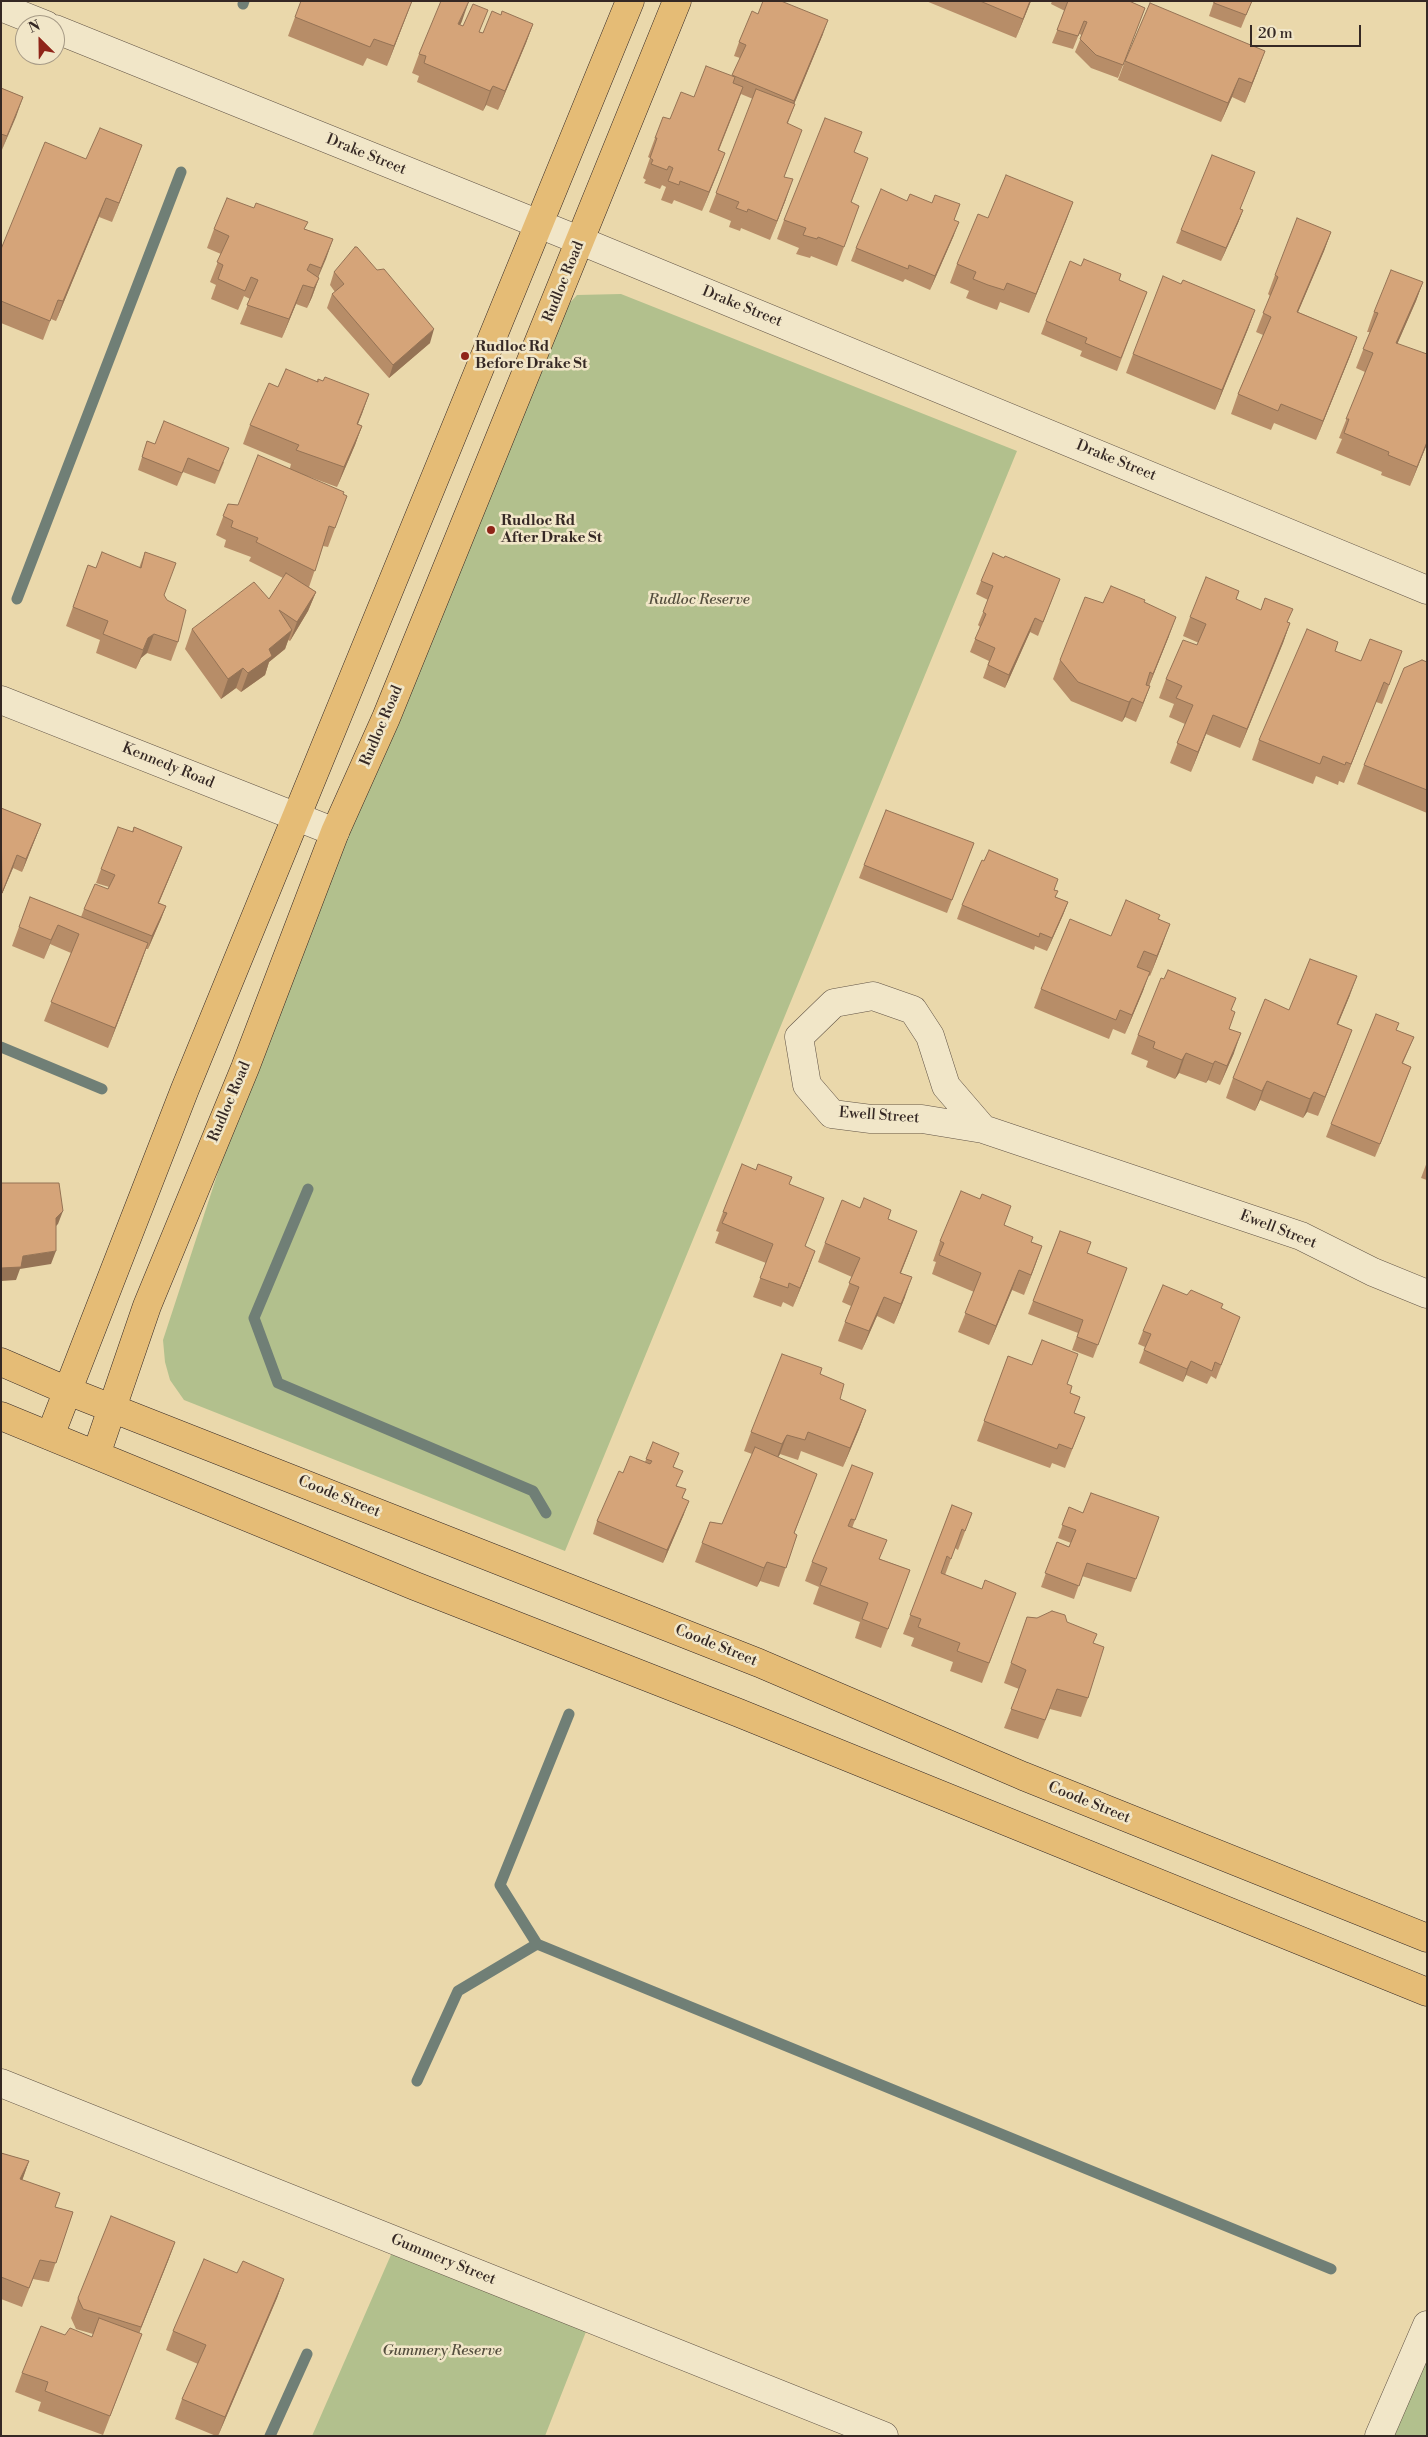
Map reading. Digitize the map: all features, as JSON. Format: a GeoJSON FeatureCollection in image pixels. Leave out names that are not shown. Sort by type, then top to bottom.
{"type":"FeatureCollection","features":[{"type":"Feature","properties":{"kind":"main road"},"geometry":{"type":"LineString","coordinates":[[50,1436],[185,1089],[298,817],[630,1]]}},
{"type":"Feature","properties":{"kind":"main road","name":"Rudloc Road"},"geometry":{"type":"LineString","coordinates":[[96,1455],[148,1306],[245,1068],[335,832],[386,718],[677,1]]}},
{"type":"Feature","properties":{"kind":"main road","name":"Coode Street"},"geometry":{"type":"LineString","coordinates":[[1,1362],[68,1391],[759,1663],[1022,1776],[1427,1938]]}},
{"type":"Feature","properties":{"kind":"main road"},"geometry":{"type":"LineString","coordinates":[[1,1416],[414,1586],[739,1713],[1427,1992]]}},
{"type":"Feature","properties":{"kind":"street"},"geometry":{"type":"LineString","coordinates":[[1,7],[21,15]]}},
{"type":"Feature","properties":{"kind":"street","name":"Drake Street"},"geometry":{"type":"LineString","coordinates":[[65,32],[581,241],[1427,590]]}},
{"type":"Feature","properties":{"kind":"street","name":"Kennedy Road"},"geometry":{"type":"LineString","coordinates":[[1,700],[335,832]]}},
{"type":"Feature","properties":{"kind":"street","name":"Ewell Street"},"geometry":{"type":"LineString","coordinates":[[983,1129],[946,1086],[930,1036],[913,1010],[873,996],[834,1003],[799,1037],[807,1085],[832,1114],[871,1119],[922,1119],[983,1129],[1302,1236],[1373,1272],[1427,1294]]}},
{"type":"Feature","properties":{"kind":"street","name":"Gummery Street"},"geometry":{"type":"LineString","coordinates":[[1,2083],[884,2436]]}},
{"type":"Feature","properties":{"kind":"street"},"geometry":{"type":"LineString","coordinates":[[1379,2436],[1427,2325]]}},
{"type":"Feature","properties":{"kind":"green space","name":"Rudloc Reserve"},"geometry":{"type":"Polygon","coordinates":[[[621,294],[1017,451],[565,1551],[184,1400],[170,1380],[165,1362],[163,1340],[243,1096],[558,316],[577,295],[621,294]]]}},
{"type":"Feature","properties":{"kind":"green space","name":"Gummery Reserve"},"geometry":{"type":"Polygon","coordinates":[[[397,2241],[591,2319],[545,2436],[312,2436],[397,2241]]]}},
{"type":"Feature","properties":{"kind":"green space"},"geometry":{"type":"Polygon","coordinates":[[[1427,2325],[1427,2436],[1379,2436],[1427,2325]]]}},
{"type":"Feature","properties":{"kind":"building"},"geometry":{"type":"Polygon","coordinates":[[[301,1],[412,1],[394,46],[374,39],[370,47],[295,17],[301,1]]]}},
{"type":"Feature","properties":{"kind":"building"},"geometry":{"type":"Polygon","coordinates":[[[441,1],[469,1],[458,24],[463,26],[473,4],[488,10],[479,32],[483,33],[492,11],[501,15],[502,11],[533,24],[505,91],[493,86],[490,91],[424,63],[426,56],[419,54],[441,1]]]}},
{"type":"Feature","properties":{"kind":"building"},"geometry":{"type":"Polygon","coordinates":[[[763,1],[781,1],[828,20],[794,101],[732,75],[746,45],[739,42],[752,11],[758,14],[763,1]]]}},
{"type":"Feature","properties":{"kind":"building"},"geometry":{"type":"Polygon","coordinates":[[[980,1],[1030,1],[1023,19],[980,1]]]}},
{"type":"Feature","properties":{"kind":"building"},"geometry":{"type":"Polygon","coordinates":[[[1068,1],[1129,1],[1145,8],[1123,65],[1096,55],[1080,39],[1087,22],[1084,21],[1078,36],[1057,30],[1068,1]]]}},
{"type":"Feature","properties":{"kind":"building"},"geometry":{"type":"Polygon","coordinates":[[[1214,1],[1252,1],[1246,15],[1214,3],[1214,1]]]}},
{"type":"Feature","properties":{"kind":"building"},"geometry":{"type":"Polygon","coordinates":[[[1150,3],[1265,51],[1252,83],[1239,78],[1228,103],[1125,61],[1150,3]]]}},
{"type":"Feature","properties":{"kind":"building"},"geometry":{"type":"Polygon","coordinates":[[[706,66],[735,77],[733,83],[743,87],[718,150],[725,153],[709,192],[680,181],[679,185],[668,181],[673,168],[669,166],[667,170],[651,164],[653,160],[650,158],[663,117],[670,119],[681,92],[694,97],[706,66]]]}},
{"type":"Feature","properties":{"kind":"building"},"geometry":{"type":"Polygon","coordinates":[[[1,88],[23,97],[7,136],[1,134],[1,88]]]}},
{"type":"Feature","properties":{"kind":"building"},"geometry":{"type":"Polygon","coordinates":[[[756,89],[795,104],[787,123],[802,130],[784,177],[793,179],[777,221],[748,209],[747,212],[736,208],[739,202],[716,193],[756,89]]]}},
{"type":"Feature","properties":{"kind":"building"},"geometry":{"type":"Polygon","coordinates":[[[825,118],[862,132],[854,152],[868,158],[851,202],[859,206],[844,247],[818,237],[817,239],[803,235],[806,228],[784,220],[825,118]]]}},
{"type":"Feature","properties":{"kind":"building"},"geometry":{"type":"Polygon","coordinates":[[[100,128],[142,145],[119,203],[106,198],[63,301],[58,300],[50,321],[1,301],[1,249],[45,142],[86,159],[100,128]]]}},
{"type":"Feature","properties":{"kind":"building"},"geometry":{"type":"Polygon","coordinates":[[[1212,155],[1255,172],[1240,209],[1243,210],[1226,248],[1181,230],[1212,155]]]}},
{"type":"Feature","properties":{"kind":"building"},"geometry":{"type":"Polygon","coordinates":[[[1006,175],[1073,202],[1036,294],[1007,283],[1004,290],[988,285],[973,279],[976,272],[957,264],[978,214],[988,218],[1006,175]]]}},
{"type":"Feature","properties":{"kind":"building"},"geometry":{"type":"Polygon","coordinates":[[[881,189],[907,201],[910,194],[932,203],[935,195],[960,204],[954,220],[959,222],[935,276],[909,265],[908,269],[856,248],[881,189]]]}},
{"type":"Feature","properties":{"kind":"building"},"geometry":{"type":"Polygon","coordinates":[[[227,198],[254,208],[256,203],[308,222],[304,229],[333,239],[321,268],[310,264],[307,270],[319,278],[314,288],[303,285],[289,319],[247,305],[258,280],[251,277],[245,291],[218,279],[223,265],[217,262],[229,236],[214,229],[227,198]]]}},
{"type":"Feature","properties":{"kind":"building"},"geometry":{"type":"Polygon","coordinates":[[[1297,218],[1331,232],[1297,312],[1357,337],[1323,421],[1281,404],[1278,411],[1238,394],[1271,317],[1263,313],[1278,277],[1275,275],[1297,218]]]}},
{"type":"Feature","properties":{"kind":"building"},"geometry":{"type":"Polygon","coordinates":[[[355,247],[377,270],[384,269],[434,329],[393,365],[332,294],[344,284],[334,272],[355,247]]]}},
{"type":"Feature","properties":{"kind":"building"},"geometry":{"type":"Polygon","coordinates":[[[1084,259],[1121,274],[1119,280],[1147,292],[1121,358],[1085,343],[1087,338],[1046,321],[1070,261],[1081,266],[1084,259]]]}},
{"type":"Feature","properties":{"kind":"building"},"geometry":{"type":"Polygon","coordinates":[[[1391,270],[1423,282],[1396,343],[1427,354],[1427,442],[1417,467],[1388,455],[1389,452],[1344,433],[1349,419],[1346,419],[1373,353],[1363,349],[1378,313],[1374,312],[1391,270]]]}},
{"type":"Feature","properties":{"kind":"building"},"geometry":{"type":"Polygon","coordinates":[[[1163,276],[1181,284],[1183,280],[1255,310],[1222,390],[1133,354],[1163,276]]]}},
{"type":"Feature","properties":{"kind":"building"},"geometry":{"type":"Polygon","coordinates":[[[286,369],[318,382],[318,379],[323,381],[325,377],[369,394],[357,424],[362,426],[344,467],[296,450],[299,445],[250,425],[269,383],[278,387],[286,369]]]}},
{"type":"Feature","properties":{"kind":"building"},"geometry":{"type":"Polygon","coordinates":[[[164,421],[229,448],[219,471],[188,458],[182,473],[142,457],[147,441],[155,444],[164,421]]]}},
{"type":"Feature","properties":{"kind":"building"},"geometry":{"type":"Polygon","coordinates":[[[258,455],[344,492],[343,494],[347,496],[335,528],[329,526],[315,571],[256,542],[258,538],[231,527],[233,521],[223,516],[228,504],[238,505],[258,455]]]}},
{"type":"Feature","properties":{"kind":"building"},"geometry":{"type":"Polygon","coordinates":[[[102,552],[141,568],[145,552],[176,563],[164,595],[167,600],[186,610],[178,642],[154,634],[148,638],[143,650],[103,634],[108,621],[73,607],[88,565],[96,568],[102,552]]]}},
{"type":"Feature","properties":{"kind":"building"},"geometry":{"type":"Polygon","coordinates":[[[993,553],[1004,558],[1005,556],[1060,579],[1043,622],[1035,618],[1009,675],[988,665],[995,648],[975,639],[986,614],[983,612],[993,586],[981,581],[993,553]]]}},
{"type":"Feature","properties":{"kind":"building"},"geometry":{"type":"Polygon","coordinates":[[[286,573],[316,592],[297,622],[279,610],[292,630],[269,649],[272,656],[248,673],[243,668],[228,679],[192,629],[254,582],[269,599],[286,573]]]}},
{"type":"Feature","properties":{"kind":"building"},"geometry":{"type":"Polygon","coordinates":[[[1206,577],[1239,591],[1236,599],[1261,610],[1265,598],[1293,609],[1287,622],[1290,623],[1247,729],[1213,715],[1198,752],[1177,743],[1193,705],[1176,698],[1182,686],[1166,679],[1183,640],[1197,645],[1206,624],[1190,617],[1206,577]]]}},
{"type":"Feature","properties":{"kind":"building"},"geometry":{"type":"Polygon","coordinates":[[[1111,586],[1145,600],[1144,602],[1176,617],[1153,674],[1150,672],[1146,685],[1150,686],[1143,703],[1132,698],[1129,702],[1078,682],[1060,660],[1085,597],[1103,603],[1111,586]]]}},
{"type":"Feature","properties":{"kind":"building"},"geometry":{"type":"Polygon","coordinates":[[[1307,629],[1338,642],[1335,651],[1361,661],[1370,639],[1402,651],[1389,685],[1384,682],[1351,764],[1346,762],[1345,765],[1323,756],[1320,764],[1259,740],[1307,629]]]}},
{"type":"Feature","properties":{"kind":"building"},"geometry":{"type":"Polygon","coordinates":[[[1422,660],[1427,662],[1427,790],[1364,765],[1404,668],[1422,660]]]}},
{"type":"Feature","properties":{"kind":"building"},"geometry":{"type":"Polygon","coordinates":[[[1,808],[41,824],[26,859],[17,855],[2,893],[1,808]]]}},
{"type":"Feature","properties":{"kind":"building"},"geometry":{"type":"Polygon","coordinates":[[[886,810],[974,843],[952,900],[864,865],[886,810]]]}},
{"type":"Feature","properties":{"kind":"building"},"geometry":{"type":"Polygon","coordinates":[[[118,827],[133,832],[134,827],[182,847],[158,903],[166,906],[152,936],[84,909],[95,884],[108,889],[115,875],[101,869],[118,827]]]}},
{"type":"Feature","properties":{"kind":"building"},"geometry":{"type":"Polygon","coordinates":[[[989,850],[1058,879],[1054,890],[1058,891],[1055,897],[1068,902],[1052,938],[1040,933],[1039,937],[962,905],[982,860],[984,861],[989,850]]]}},
{"type":"Feature","properties":{"kind":"building"},"geometry":{"type":"Polygon","coordinates":[[[30,897],[148,943],[115,1028],[51,1002],[79,934],[58,925],[51,940],[19,927],[30,897]]]}},
{"type":"Feature","properties":{"kind":"building"},"geometry":{"type":"Polygon","coordinates":[[[1126,900],[1160,915],[1158,919],[1170,924],[1157,956],[1144,951],[1137,967],[1150,972],[1132,1015],[1120,1010],[1116,1020],[1041,989],[1070,919],[1111,936],[1126,900]]]}},
{"type":"Feature","properties":{"kind":"building"},"geometry":{"type":"Polygon","coordinates":[[[1310,959],[1357,976],[1337,1024],[1352,1030],[1325,1097],[1314,1092],[1310,1099],[1267,1081],[1262,1091],[1233,1078],[1265,999],[1289,1010],[1310,959]]]}},
{"type":"Feature","properties":{"kind":"building"},"geometry":{"type":"Polygon","coordinates":[[[1168,970],[1236,998],[1231,1010],[1235,1012],[1229,1029],[1241,1033],[1227,1066],[1215,1061],[1213,1064],[1186,1053],[1182,1060],[1153,1048],[1155,1042],[1138,1035],[1161,978],[1164,979],[1168,970]]]}},
{"type":"Feature","properties":{"kind":"building"},"geometry":{"type":"Polygon","coordinates":[[[1376,1014],[1399,1023],[1396,1030],[1414,1037],[1402,1063],[1411,1067],[1380,1144],[1331,1124],[1376,1014]]]}},
{"type":"Feature","properties":{"kind":"building"},"geometry":{"type":"Polygon","coordinates":[[[742,1164],[756,1170],[758,1164],[792,1177],[789,1184],[824,1198],[805,1246],[815,1251],[800,1288],[789,1283],[788,1288],[760,1278],[773,1244],[722,1223],[727,1213],[723,1212],[742,1164]]]}},
{"type":"Feature","properties":{"kind":"building"},"geometry":{"type":"Polygon","coordinates":[[[1,1183],[59,1183],[63,1211],[56,1218],[56,1251],[23,1256],[21,1267],[1,1268],[1,1183]]]}},
{"type":"Feature","properties":{"kind":"building"},"geometry":{"type":"Polygon","coordinates":[[[961,1191],[980,1199],[982,1194],[1011,1206],[1004,1225],[1033,1237],[1031,1242],[1042,1246],[1031,1275],[1019,1270],[996,1326],[965,1313],[981,1273],[939,1255],[944,1243],[940,1241],[961,1191]]]}},
{"type":"Feature","properties":{"kind":"building"},"geometry":{"type":"Polygon","coordinates":[[[864,1198],[891,1210],[888,1219],[917,1231],[900,1273],[912,1277],[901,1304],[884,1297],[869,1331],[845,1322],[859,1287],[849,1283],[860,1258],[825,1243],[842,1200],[860,1208],[864,1198]]]}},
{"type":"Feature","properties":{"kind":"building"},"geometry":{"type":"Polygon","coordinates":[[[1060,1231],[1091,1242],[1087,1253],[1127,1268],[1098,1345],[1077,1337],[1083,1320],[1033,1301],[1060,1231]]]}},
{"type":"Feature","properties":{"kind":"building"},"geometry":{"type":"Polygon","coordinates":[[[1163,1285],[1187,1295],[1191,1290],[1223,1304],[1221,1308],[1240,1317],[1221,1365],[1215,1362],[1212,1371],[1191,1361],[1187,1369],[1144,1350],[1151,1334],[1143,1331],[1163,1285]]]}},
{"type":"Feature","properties":{"kind":"building"},"geometry":{"type":"Polygon","coordinates":[[[1042,1340],[1078,1354],[1067,1384],[1072,1386],[1070,1393],[1080,1397],[1074,1413],[1085,1417],[1072,1449],[1059,1444],[1057,1449],[984,1421],[1008,1356],[1032,1365],[1042,1340]]]}},
{"type":"Feature","properties":{"kind":"building"},"geometry":{"type":"Polygon","coordinates":[[[782,1354],[822,1368],[820,1374],[844,1384],[840,1399],[866,1410],[850,1448],[808,1432],[805,1440],[787,1435],[782,1444],[751,1432],[782,1354]]]}},
{"type":"Feature","properties":{"kind":"building"},"geometry":{"type":"Polygon","coordinates":[[[653,1442],[679,1453],[673,1467],[683,1471],[676,1486],[686,1489],[682,1498],[689,1501],[667,1550],[597,1521],[619,1471],[623,1473],[630,1456],[650,1464],[652,1461],[646,1459],[653,1442]]]}},
{"type":"Feature","properties":{"kind":"building"},"geometry":{"type":"Polygon","coordinates":[[[755,1447],[817,1474],[794,1533],[797,1535],[786,1568],[767,1562],[764,1568],[702,1543],[710,1522],[722,1524],[755,1447]]]}},
{"type":"Feature","properties":{"kind":"building"},"geometry":{"type":"Polygon","coordinates":[[[852,1465],[873,1473],[855,1520],[851,1519],[848,1526],[887,1540],[879,1559],[910,1570],[888,1629],[862,1619],[868,1603],[820,1585],[827,1568],[812,1562],[852,1465]]]}},
{"type":"Feature","properties":{"kind":"building"},"geometry":{"type":"Polygon","coordinates":[[[1091,1493],[1159,1517],[1136,1579],[1087,1563],[1079,1586],[1045,1573],[1057,1542],[1069,1547],[1076,1530],[1062,1525],[1069,1507],[1083,1513],[1091,1493]]]}},
{"type":"Feature","properties":{"kind":"building"},"geometry":{"type":"Polygon","coordinates":[[[952,1505],[972,1513],[965,1531],[962,1529],[951,1559],[947,1556],[941,1573],[982,1589],[985,1580],[1016,1593],[989,1663],[957,1651],[960,1643],[918,1627],[921,1619],[910,1615],[952,1505]]]}},
{"type":"Feature","properties":{"kind":"building"},"geometry":{"type":"Polygon","coordinates":[[[1052,1611],[1065,1615],[1067,1622],[1097,1634],[1093,1643],[1104,1647],[1088,1698],[1057,1689],[1045,1720],[1011,1709],[1026,1670],[1011,1663],[1027,1617],[1037,1618],[1052,1611]]]}},
{"type":"Feature","properties":{"kind":"building"},"geometry":{"type":"Polygon","coordinates":[[[1,2153],[29,2161],[20,2179],[60,2193],[55,2207],[73,2212],[56,2263],[40,2260],[29,2288],[1,2277],[1,2153]]]}},
{"type":"Feature","properties":{"kind":"building"},"geometry":{"type":"Polygon","coordinates":[[[111,2216],[175,2242],[141,2327],[83,2309],[78,2298],[111,2216]]]}},
{"type":"Feature","properties":{"kind":"building"},"geometry":{"type":"Polygon","coordinates":[[[204,2259],[237,2273],[243,2261],[284,2279],[225,2417],[182,2399],[206,2345],[173,2331],[204,2259]]]}},
{"type":"Feature","properties":{"kind":"building"},"geometry":{"type":"Polygon","coordinates":[[[99,2318],[142,2334],[110,2416],[45,2391],[48,2382],[22,2373],[41,2326],[65,2335],[70,2328],[92,2337],[99,2318]]]}},
{"type":"Feature","properties":{"kind":"waterway"},"geometry":{"type":"LineString","coordinates":[[17,599],[181,172]]}},
{"type":"Feature","properties":{"kind":"waterway"},"geometry":{"type":"LineString","coordinates":[[1,1047],[102,1089]]}},
{"type":"Feature","properties":{"kind":"waterway"},"geometry":{"type":"LineString","coordinates":[[308,1189],[254,1318],[278,1383],[533,1491],[546,1513]]}},
{"type":"Feature","properties":{"kind":"waterway"},"geometry":{"type":"LineString","coordinates":[[569,1714],[500,1885],[537,1944],[1331,2269]]}},
{"type":"Feature","properties":{"kind":"waterway"},"geometry":{"type":"LineString","coordinates":[[417,2081],[458,1991],[537,1944]]}},
{"type":"Feature","properties":{"kind":"waterway"},"geometry":{"type":"LineString","coordinates":[[270,2436],[307,2354]]}},
{"type":"Feature","properties":{"kind":"place","name":"Rudloc Rd Before Drake St"},"geometry":{"type":"Point","coordinates":[465,356]}},
{"type":"Feature","properties":{"kind":"place","name":"Rudloc Rd After Drake St"},"geometry":{"type":"Point","coordinates":[491,530]}}]}
